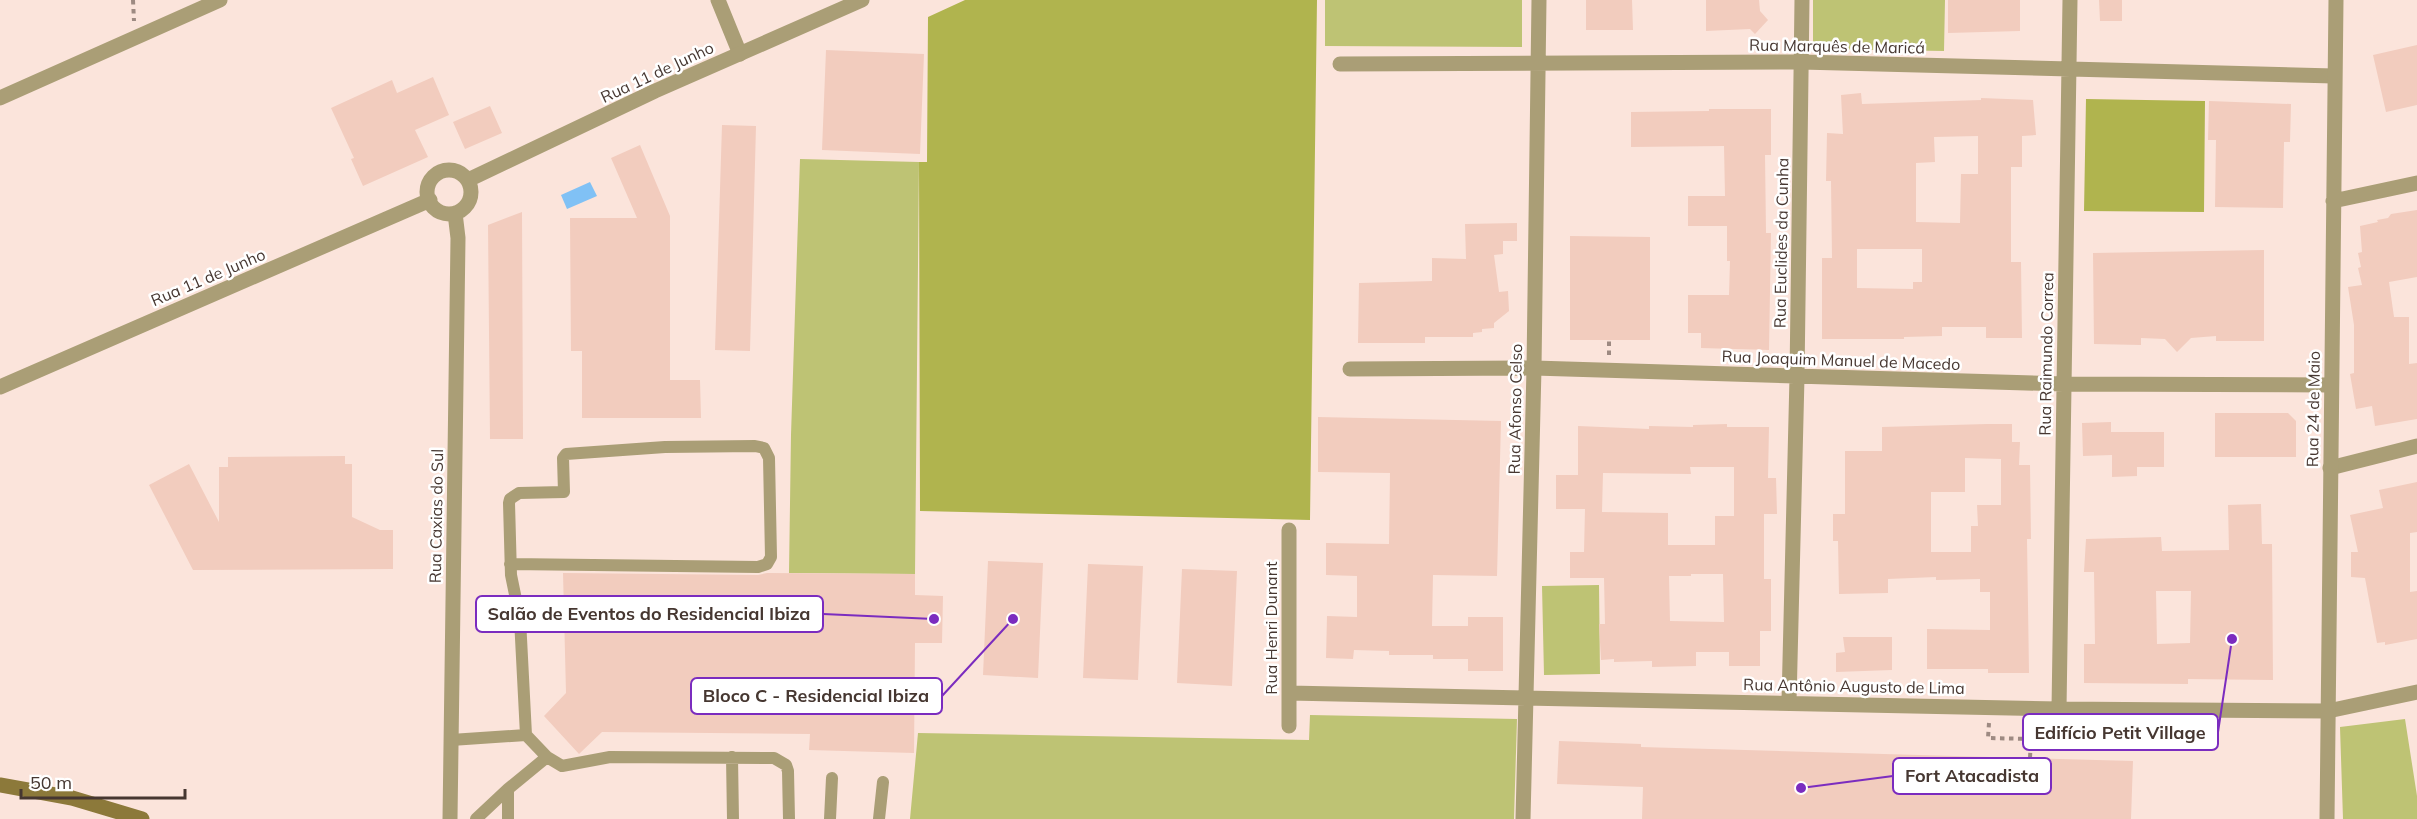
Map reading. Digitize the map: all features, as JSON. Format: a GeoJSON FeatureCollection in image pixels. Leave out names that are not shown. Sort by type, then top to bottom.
{"type":"FeatureCollection","features":[{"type":"Feature","properties":{"kind":"main road"},"geometry":{"type":"LineString","coordinates":[[0,785],[72,798],[142,819]]}},
{"type":"Feature","properties":{"kind":"street"},"geometry":{"type":"LineString","coordinates":[[0,98],[220,0]]}},
{"type":"Feature","properties":{"kind":"street"},"geometry":{"type":"LineString","coordinates":[[718,0],[740,54]]}},
{"type":"Feature","properties":{"kind":"street","name":"Rua 11 de Junho"},"geometry":{"type":"LineString","coordinates":[[468,180],[862,0]]}},
{"type":"Feature","properties":{"kind":"street","name":"Rua Afonso Celso"},"geometry":{"type":"LineString","coordinates":[[1523,819],[1534,368],[1539,0]]}},
{"type":"Feature","properties":{"kind":"street","name":"Rua Euclides da Cunha"},"geometry":{"type":"LineString","coordinates":[[1789,702],[1797,376],[1802,0]]}},
{"type":"Feature","properties":{"kind":"street","name":"Rua Raimundo Correa"},"geometry":{"type":"LineString","coordinates":[[2059,709],[2070,0]]}},
{"type":"Feature","properties":{"kind":"street","name":"Rua 24 de Maio"},"geometry":{"type":"LineString","coordinates":[[2327,819],[2334,76],[2337,0]]}},
{"type":"Feature","properties":{"kind":"street","name":"Rua Marquês de Maricá"},"geometry":{"type":"LineString","coordinates":[[1340,64],[1801,62],[2334,76]]}},
{"type":"Feature","properties":{"kind":"street"},"geometry":{"type":"LineString","coordinates":[[452,170],[465,176],[468,180],[471,189],[468,203],[455,213],[442,213],[436,209],[430,200],[429,183],[439,173],[452,170]]}},
{"type":"Feature","properties":{"kind":"street"},"geometry":{"type":"LineString","coordinates":[[2333,201],[2417,183]]}},
{"type":"Feature","properties":{"kind":"street","name":"Rua 11 de Junho"},"geometry":{"type":"LineString","coordinates":[[0,387],[430,200]]}},
{"type":"Feature","properties":{"kind":"street","name":"Rua Caxias do Sul"},"geometry":{"type":"LineString","coordinates":[[450,819],[458,238],[455,213]]}},
{"type":"Feature","properties":{"kind":"street","name":"Rua Joaquim Manuel de Macedo"},"geometry":{"type":"LineString","coordinates":[[1350,369],[1534,368],[2063,384],[2331,385]]}},
{"type":"Feature","properties":{"kind":"street"},"geometry":{"type":"LineString","coordinates":[[2330,468],[2417,446]]}},
{"type":"Feature","properties":{"kind":"street","name":"Rua Henri Dunant"},"geometry":{"type":"LineString","coordinates":[[1289,530],[1289,726]]}},
{"type":"Feature","properties":{"kind":"street","name":"Rua Antônio Augusto de Lima"},"geometry":{"type":"LineString","coordinates":[[1289,693],[2059,709],[2328,711],[2417,692]]}},
{"type":"Feature","properties":{"kind":"lane"},"geometry":{"type":"LineString","coordinates":[[510,564],[758,567],[767,564],[771,557],[768,451],[755,446],[665,447],[568,453],[563,458],[564,492],[519,493],[510,499],[510,564],[520,619],[526,735],[547,758],[562,766],[609,757],[774,758],[786,765],[789,819]]}},
{"type":"Feature","properties":{"kind":"lane"},"geometry":{"type":"LineString","coordinates":[[451,740],[526,735]]}},
{"type":"Feature","properties":{"kind":"lane"},"geometry":{"type":"LineString","coordinates":[[732,757],[733,819]]}},
{"type":"Feature","properties":{"kind":"lane"},"geometry":{"type":"LineString","coordinates":[[476,819],[508,789],[547,758]]}},
{"type":"Feature","properties":{"kind":"lane"},"geometry":{"type":"LineString","coordinates":[[830,819],[832,778]]}},
{"type":"Feature","properties":{"kind":"lane"},"geometry":{"type":"LineString","coordinates":[[879,819],[884,782]]}},
{"type":"Feature","properties":{"kind":"lane"},"geometry":{"type":"LineString","coordinates":[[508,789],[508,819]]}},
{"type":"Feature","properties":{"kind":"path"},"geometry":{"type":"LineString","coordinates":[[1988,738],[2031,739],[2030,758]]}},
{"type":"Feature","properties":{"kind":"green space"},"geometry":{"type":"Polygon","coordinates":[[[1325,0],[1522,0],[1522,47],[1325,46],[1325,0]]]}},
{"type":"Feature","properties":{"kind":"green space"},"geometry":{"type":"Polygon","coordinates":[[[1813,0],[1945,0],[1944,51],[1813,49],[1813,0]]]}},
{"type":"Feature","properties":{"kind":"green space"},"geometry":{"type":"Polygon","coordinates":[[[800,159],[919,162],[915,574],[789,573],[800,159]]]}},
{"type":"Feature","properties":{"kind":"green space"},"geometry":{"type":"Polygon","coordinates":[[[1599,585],[1600,674],[1544,675],[1542,586],[1599,585]]]}},
{"type":"Feature","properties":{"kind":"green space"},"geometry":{"type":"Polygon","coordinates":[[[1310,715],[1517,719],[1514,819],[910,819],[918,733],[1309,740],[1310,715]]]}},
{"type":"Feature","properties":{"kind":"green space"},"geometry":{"type":"Polygon","coordinates":[[[2405,719],[2417,796],[2417,819],[2343,819],[2340,727],[2405,719]]]}},
{"type":"Feature","properties":{"kind":"shaded area"},"geometry":{"type":"Polygon","coordinates":[[[965,0],[1317,0],[1310,520],[920,511],[919,162],[927,162],[928,17],[965,0]]]}},
{"type":"Feature","properties":{"kind":"shaded area"},"geometry":{"type":"Polygon","coordinates":[[[2086,99],[2205,101],[2204,212],[2084,211],[2086,99]]]}},
{"type":"Feature","properties":{"kind":"water"},"geometry":{"type":"Polygon","coordinates":[[[590,182],[597,196],[567,209],[561,195],[590,182]]]}},
{"type":"Feature","properties":{"kind":"building"},"geometry":{"type":"Polygon","coordinates":[[[1586,0],[1632,0],[1633,30],[1586,30],[1586,0]]]}},
{"type":"Feature","properties":{"kind":"building"},"geometry":{"type":"Polygon","coordinates":[[[1706,0],[1759,0],[1760,11],[1768,20],[1755,34],[1750,29],[1706,31],[1706,0]]]}},
{"type":"Feature","properties":{"kind":"building"},"geometry":{"type":"Polygon","coordinates":[[[1948,0],[2020,0],[2020,31],[1948,33],[1948,0]]]}},
{"type":"Feature","properties":{"kind":"building"},"geometry":{"type":"Polygon","coordinates":[[[2099,0],[2122,0],[2122,21],[2100,21],[2099,0]]]}},
{"type":"Feature","properties":{"kind":"building"},"geometry":{"type":"Polygon","coordinates":[[[2417,45],[2417,105],[2386,112],[2373,55],[2417,45]]]}},
{"type":"Feature","properties":{"kind":"building"},"geometry":{"type":"Polygon","coordinates":[[[826,50],[924,54],[920,154],[822,150],[826,50]]]}},
{"type":"Feature","properties":{"kind":"building"},"geometry":{"type":"Polygon","coordinates":[[[433,77],[449,115],[415,130],[428,157],[363,186],[351,159],[354,158],[331,108],[392,80],[397,93],[433,77]]]}},
{"type":"Feature","properties":{"kind":"building"},"geometry":{"type":"Polygon","coordinates":[[[1861,93],[1862,104],[1981,100],[1981,98],[2033,100],[2036,135],[2022,136],[2022,167],[2011,167],[2011,262],[2021,262],[2022,338],[1986,338],[1986,327],[1942,327],[1942,336],[1904,337],[1904,339],[1822,339],[1822,258],[1832,258],[1831,181],[1826,181],[1827,133],[1843,134],[1841,95],[1861,93]],[[1978,136],[1934,137],[1935,162],[1916,163],[1916,222],[1960,223],[1961,174],[1978,174],[1978,136]],[[1857,249],[1857,288],[1913,289],[1913,282],[1922,282],[1922,249],[1857,249]]]}},
{"type":"Feature","properties":{"kind":"building"},"geometry":{"type":"Polygon","coordinates":[[[2209,101],[2291,104],[2290,142],[2284,142],[2283,208],[2215,207],[2216,140],[2208,140],[2209,101]]]}},
{"type":"Feature","properties":{"kind":"building"},"geometry":{"type":"Polygon","coordinates":[[[490,106],[502,133],[465,149],[453,122],[490,106]]]}},
{"type":"Feature","properties":{"kind":"building"},"geometry":{"type":"Polygon","coordinates":[[[1709,109],[1771,109],[1771,155],[1765,155],[1766,233],[1771,233],[1769,350],[1701,348],[1701,333],[1688,333],[1688,295],[1729,295],[1730,261],[1727,261],[1727,226],[1688,226],[1688,196],[1725,196],[1724,146],[1631,147],[1631,112],[1709,111],[1709,109]]]}},
{"type":"Feature","properties":{"kind":"building"},"geometry":{"type":"Polygon","coordinates":[[[722,125],[756,126],[750,351],[715,350],[722,125]]]}},
{"type":"Feature","properties":{"kind":"building"},"geometry":{"type":"Polygon","coordinates":[[[640,145],[670,216],[670,380],[700,380],[701,418],[582,418],[582,351],[571,351],[570,218],[637,218],[611,158],[640,145]]]}},
{"type":"Feature","properties":{"kind":"building"},"geometry":{"type":"Polygon","coordinates":[[[2417,210],[2417,277],[2389,282],[2394,317],[2409,317],[2409,364],[2417,363],[2417,419],[2375,426],[2372,406],[2356,409],[2350,374],[2354,373],[2354,325],[2348,287],[2362,285],[2358,268],[2361,267],[2358,253],[2362,252],[2360,226],[2378,222],[2377,220],[2388,218],[2391,214],[2417,210]]]}},
{"type":"Feature","properties":{"kind":"building"},"geometry":{"type":"Polygon","coordinates":[[[522,212],[523,439],[490,439],[488,225],[522,212]]]}},
{"type":"Feature","properties":{"kind":"building"},"geometry":{"type":"Polygon","coordinates":[[[1517,223],[1517,241],[1503,241],[1503,254],[1494,255],[1499,292],[1508,291],[1509,311],[1494,323],[1494,328],[1482,329],[1482,332],[1473,333],[1473,337],[1425,337],[1425,343],[1358,343],[1359,283],[1432,281],[1432,258],[1466,259],[1465,224],[1517,223]]]}},
{"type":"Feature","properties":{"kind":"building"},"geometry":{"type":"Polygon","coordinates":[[[1570,236],[1650,237],[1650,340],[1570,340],[1570,236]]]}},
{"type":"Feature","properties":{"kind":"building"},"geometry":{"type":"Polygon","coordinates":[[[2264,250],[2264,341],[2216,341],[2216,336],[2191,338],[2177,352],[2165,339],[2141,338],[2141,345],[2094,344],[2093,253],[2264,250]]]}},
{"type":"Feature","properties":{"kind":"building"},"geometry":{"type":"Polygon","coordinates":[[[2215,413],[2288,413],[2296,421],[2296,457],[2215,457],[2215,413]]]}},
{"type":"Feature","properties":{"kind":"building"},"geometry":{"type":"Polygon","coordinates":[[[1318,417],[1501,421],[1497,576],[1433,575],[1432,626],[1468,626],[1468,617],[1503,617],[1503,671],[1468,671],[1468,659],[1433,659],[1433,655],[1389,655],[1389,651],[1354,650],[1353,659],[1326,658],[1327,616],[1357,617],[1357,576],[1326,575],[1326,543],[1389,544],[1390,473],[1318,472],[1318,417]]]}},
{"type":"Feature","properties":{"kind":"building"},"geometry":{"type":"Polygon","coordinates":[[[2111,422],[2111,432],[2164,432],[2164,467],[2137,467],[2137,476],[2112,477],[2112,455],[2083,456],[2082,423],[2111,422]]]}},
{"type":"Feature","properties":{"kind":"building"},"geometry":{"type":"Polygon","coordinates":[[[1727,424],[1727,427],[1769,427],[1768,478],[1776,478],[1777,514],[1764,514],[1764,579],[1771,579],[1771,631],[1760,631],[1760,666],[1729,666],[1729,652],[1696,652],[1696,666],[1652,667],[1652,661],[1601,660],[1599,624],[1605,624],[1604,578],[1570,578],[1570,552],[1584,552],[1585,509],[1556,509],[1556,475],[1578,475],[1578,426],[1649,429],[1649,426],[1693,427],[1693,425],[1727,424]],[[1690,467],[1691,474],[1603,473],[1602,512],[1668,513],[1668,545],[1715,545],[1715,516],[1734,516],[1734,467],[1690,467]],[[1691,574],[1691,576],[1669,576],[1670,621],[1724,622],[1723,574],[1691,574]]]}},
{"type":"Feature","properties":{"kind":"building"},"geometry":{"type":"Polygon","coordinates":[[[2012,424],[2012,442],[2020,442],[2019,465],[2030,465],[2031,539],[2027,539],[2029,673],[1988,673],[1988,669],[1927,669],[1927,629],[1990,630],[1990,592],[1980,592],[1980,579],[1936,580],[1936,577],[1888,579],[1888,593],[1839,594],[1838,541],[1833,541],[1833,514],[1845,514],[1845,451],[1882,451],[1882,427],[2012,424]],[[1965,458],[1965,492],[1931,492],[1931,552],[1971,552],[1971,526],[1978,526],[1977,505],[2001,505],[2001,459],[1965,458]]]}},
{"type":"Feature","properties":{"kind":"building"},"geometry":{"type":"Polygon","coordinates":[[[345,456],[345,464],[352,464],[352,517],[380,530],[393,530],[393,569],[193,570],[149,485],[189,464],[219,522],[219,467],[228,467],[228,457],[345,456]]]}},
{"type":"Feature","properties":{"kind":"building"},"geometry":{"type":"Polygon","coordinates":[[[2417,482],[2417,532],[2410,533],[2410,592],[2417,591],[2417,639],[2385,645],[2385,642],[2377,643],[2365,578],[2351,577],[2351,552],[2358,552],[2350,515],[2383,508],[2379,490],[2417,482]]]}},
{"type":"Feature","properties":{"kind":"building"},"geometry":{"type":"Polygon","coordinates":[[[2261,504],[2262,544],[2272,544],[2273,680],[2188,679],[2188,684],[2084,683],[2084,644],[2095,644],[2094,572],[2084,572],[2086,539],[2161,537],[2162,551],[2229,550],[2228,505],[2261,504]],[[2156,591],[2157,644],[2190,643],[2191,591],[2156,591]]]}},
{"type":"Feature","properties":{"kind":"building"},"geometry":{"type":"Polygon","coordinates":[[[988,561],[1043,563],[1038,678],[983,675],[988,561]]]}},
{"type":"Feature","properties":{"kind":"building"},"geometry":{"type":"Polygon","coordinates":[[[1088,564],[1143,566],[1138,680],[1083,678],[1088,564]]]}},
{"type":"Feature","properties":{"kind":"building"},"geometry":{"type":"Polygon","coordinates":[[[1182,569],[1237,571],[1232,686],[1177,683],[1182,569]]]}},
{"type":"Feature","properties":{"kind":"building"},"geometry":{"type":"Polygon","coordinates":[[[563,573],[915,574],[915,595],[943,596],[942,643],[915,643],[914,753],[809,750],[810,734],[602,732],[579,754],[544,716],[566,693],[563,573]]]}},
{"type":"Feature","properties":{"kind":"building"},"geometry":{"type":"Polygon","coordinates":[[[1843,637],[1892,637],[1892,670],[1836,672],[1836,653],[1845,652],[1843,637]]]}},
{"type":"Feature","properties":{"kind":"building"},"geometry":{"type":"Polygon","coordinates":[[[1559,741],[1641,744],[1641,747],[2133,761],[2131,819],[1642,819],[1643,787],[1557,784],[1559,741]]]}},
{"type":"Feature","properties":{"kind":"place","name":"Salão de Eventos do Residencial Ibiza"},"geometry":{"type":"Point","coordinates":[934,619]}},
{"type":"Feature","properties":{"kind":"place","name":"Bloco C - Residencial Ibiza"},"geometry":{"type":"Point","coordinates":[1013,619]}},
{"type":"Feature","properties":{"kind":"place","name":"Edifício Petit Village"},"geometry":{"type":"Point","coordinates":[2232,639]}},
{"type":"Feature","properties":{"kind":"place","name":"Fort Atacadista"},"geometry":{"type":"Point","coordinates":[1801,788]}}]}
